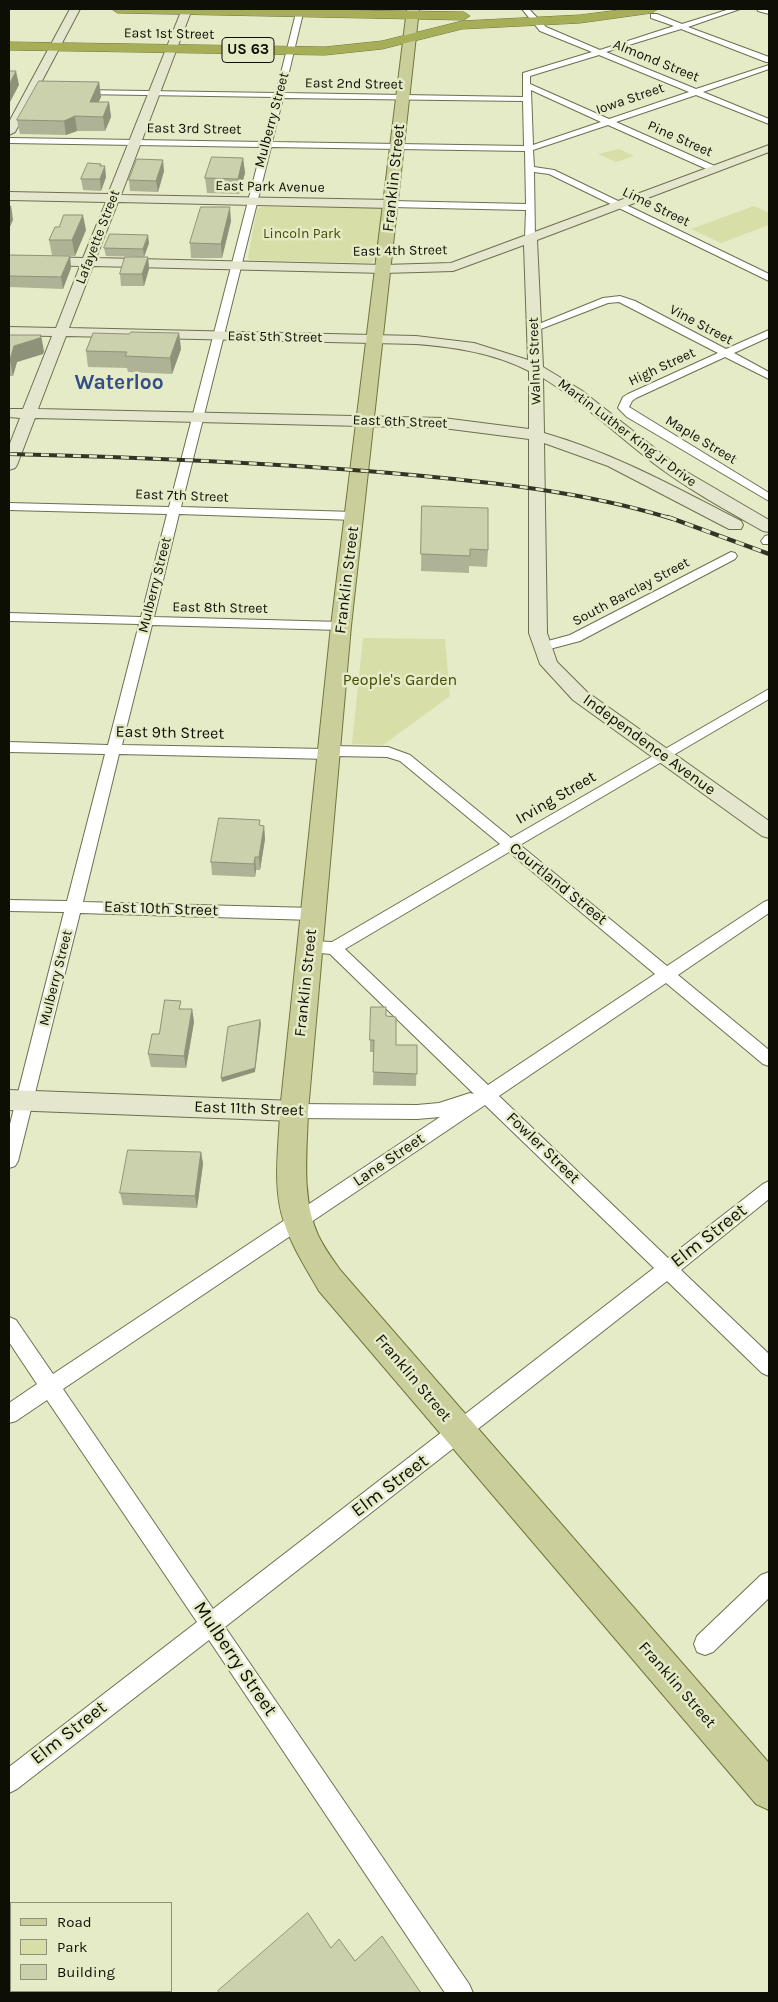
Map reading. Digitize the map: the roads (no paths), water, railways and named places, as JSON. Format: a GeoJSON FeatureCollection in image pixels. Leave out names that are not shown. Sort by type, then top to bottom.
{"type":"FeatureCollection","features":[{"type":"Feature","properties":{"kind":"highway","name":"US 63"},"geometry":{"type":"LineString","coordinates":[[118,9],[413,11],[598,18],[653,12]]}},
{"type":"Feature","properties":{"kind":"highway","name":"US 63"},"geometry":{"type":"LineString","coordinates":[[530,16],[576,16],[627,9]]}},
{"type":"Feature","properties":{"kind":"highway","name":"East 1st Street"},"geometry":{"type":"LineString","coordinates":[[9,46],[325,52],[366,48],[411,39],[462,25],[530,16]]}},
{"type":"Feature","properties":{"kind":"highway"},"geometry":{"type":"LineString","coordinates":[[325,52],[409,53]]}},
{"type":"Feature","properties":{"kind":"main road","name":"Franklin Street"},"geometry":{"type":"LineString","coordinates":[[413,11],[341,626],[330,753],[312,914],[294,1110],[292,1183],[298,1221],[306,1242],[330,1281],[769,1791]]}},
{"type":"Feature","properties":{"kind":"street"},"geometry":{"type":"LineString","coordinates":[[9,132],[35,91],[75,9]]}},
{"type":"Feature","properties":{"kind":"street","name":"Lafayette Street"},"geometry":{"type":"LineString","coordinates":[[9,466],[187,9]]}},
{"type":"Feature","properties":{"kind":"street"},"geometry":{"type":"LineString","coordinates":[[526,75],[737,9]]}},
{"type":"Feature","properties":{"kind":"street"},"geometry":{"type":"LineString","coordinates":[[762,9],[769,12]]}},
{"type":"Feature","properties":{"kind":"street","name":"Mulberry Street"},"geometry":{"type":"LineString","coordinates":[[9,1161],[17,1101],[74,907],[300,10]]}},
{"type":"Feature","properties":{"kind":"street"},"geometry":{"type":"LineString","coordinates":[[653,12],[681,26],[769,60]]}},
{"type":"Feature","properties":{"kind":"street","name":"Almond Street"},"geometry":{"type":"LineString","coordinates":[[530,16],[543,29],[769,122]]}},
{"type":"Feature","properties":{"kind":"street","name":"Iowa Street"},"geometry":{"type":"LineString","coordinates":[[529,149],[769,66]]}},
{"type":"Feature","properties":{"kind":"street","name":"Walnut Street"},"geometry":{"type":"LineString","coordinates":[[526,75],[531,207],[530,239],[536,369],[538,633],[542,647]]}},
{"type":"Feature","properties":{"kind":"street","name":"Pine Street"},"geometry":{"type":"LineString","coordinates":[[526,85],[714,169]]}},
{"type":"Feature","properties":{"kind":"street","name":"East 2nd Street"},"geometry":{"type":"LineString","coordinates":[[68,92],[528,99]]}},
{"type":"Feature","properties":{"kind":"street","name":"East 3rd Street"},"geometry":{"type":"LineString","coordinates":[[9,140],[529,149]]}},
{"type":"Feature","properties":{"kind":"street","name":"East 4th Street"},"geometry":{"type":"LineString","coordinates":[[9,260],[384,270],[453,267],[769,148]]}},
{"type":"Feature","properties":{"kind":"street","name":"Lime Street"},"geometry":{"type":"LineString","coordinates":[[529,169],[551,172],[769,278]]}},
{"type":"Feature","properties":{"kind":"street","name":"East Park Avenue"},"geometry":{"type":"LineString","coordinates":[[9,196],[531,207]]}},
{"type":"Feature","properties":{"kind":"street","name":"Vine Street"},"geometry":{"type":"LineString","coordinates":[[534,328],[606,300],[620,299],[632,303],[769,376]]}},
{"type":"Feature","properties":{"kind":"street"},"geometry":{"type":"LineString","coordinates":[[485,350],[501,350],[520,346],[526,341],[534,328]]}},
{"type":"Feature","properties":{"kind":"street","name":"East 5th Street"},"geometry":{"type":"LineString","coordinates":[[9,331],[433,341],[485,350],[506,356],[536,369]]}},
{"type":"Feature","properties":{"kind":"street","name":"High Street"},"geometry":{"type":"LineString","coordinates":[[624,404],[632,396],[769,334]]}},
{"type":"Feature","properties":{"kind":"street","name":"Martin Luther King Jr Drive"},"geometry":{"type":"LineString","coordinates":[[536,369],[575,393],[640,446],[769,537]]}},
{"type":"Feature","properties":{"kind":"street","name":"Maple Street"},"geometry":{"type":"LineString","coordinates":[[624,404],[626,412],[769,498]]}},
{"type":"Feature","properties":{"kind":"street","name":"East 6th Street"},"geometry":{"type":"LineString","coordinates":[[9,413],[443,423],[494,428],[537,436],[577,448],[609,461],[769,537]]}},
{"type":"Feature","properties":{"kind":"street","name":"East 7th Street"},"geometry":{"type":"LineString","coordinates":[[9,506],[355,516]]}},
{"type":"Feature","properties":{"kind":"street","name":"South Barclay Street"},"geometry":{"type":"LineString","coordinates":[[542,647],[575,638],[731,556]]}},
{"type":"Feature","properties":{"kind":"street","name":"East 8th Street"},"geometry":{"type":"LineString","coordinates":[[9,617],[341,626]]}},
{"type":"Feature","properties":{"kind":"street","name":"Independence Avenue"},"geometry":{"type":"LineString","coordinates":[[542,647],[549,664],[580,696],[769,831]]}},
{"type":"Feature","properties":{"kind":"street","name":"Irving Street"},"geometry":{"type":"LineString","coordinates":[[334,948],[769,693]]}},
{"type":"Feature","properties":{"kind":"street","name":"East 9th Street"},"geometry":{"type":"LineString","coordinates":[[9,747],[330,753]]}},
{"type":"Feature","properties":{"kind":"street","name":"Courtland Street"},"geometry":{"type":"LineString","coordinates":[[330,753],[388,752],[404,758],[769,1059]]}},
{"type":"Feature","properties":{"kind":"street","name":"East 10th Street"},"geometry":{"type":"LineString","coordinates":[[9,905],[312,914]]}},
{"type":"Feature","properties":{"kind":"street","name":"Lane Street"},"geometry":{"type":"LineString","coordinates":[[9,1414],[769,906]]}},
{"type":"Feature","properties":{"kind":"street"},"geometry":{"type":"LineString","coordinates":[[309,948],[334,948]]}},
{"type":"Feature","properties":{"kind":"street","name":"Fowler Street"},"geometry":{"type":"LineString","coordinates":[[334,948],[769,1367]]}},
{"type":"Feature","properties":{"kind":"street","name":"East 11th Street"},"geometry":{"type":"LineString","coordinates":[[17,1101],[417,1112],[439,1110],[487,1095]]}},
{"type":"Feature","properties":{"kind":"street","name":"Elm Street"},"geometry":{"type":"LineString","coordinates":[[9,1781],[459,1433],[769,1189]]}},
{"type":"Feature","properties":{"kind":"street","name":"Mulberry Street"},"geometry":{"type":"LineString","coordinates":[[9,1326],[49,1388],[211,1623],[460,1993]]}},
{"type":"Feature","properties":{"kind":"street"},"geometry":{"type":"LineString","coordinates":[[705,1644],[769,1583]]}},
{"type":"Feature","properties":{"kind":"railway"},"geometry":{"type":"LineString","coordinates":[[9,454],[147,458],[333,468],[453,479],[563,493],[600,500],[673,519]]}},
{"type":"Feature","properties":{"kind":"railway"},"geometry":{"type":"LineString","coordinates":[[668,517],[769,554]]}},
{"type":"Feature","properties":{"kind":"district","name":"Waterloo"},"geometry":{"type":"Point","coordinates":[119,383]}},
{"type":"Feature","properties":{"kind":"park label","name":"Lincoln Park"},"geometry":{"type":"Point","coordinates":[302,234]}},
{"type":"Feature","properties":{"kind":"park label","name":"People's Garden"},"geometry":{"type":"Point","coordinates":[400,680]}}]}
